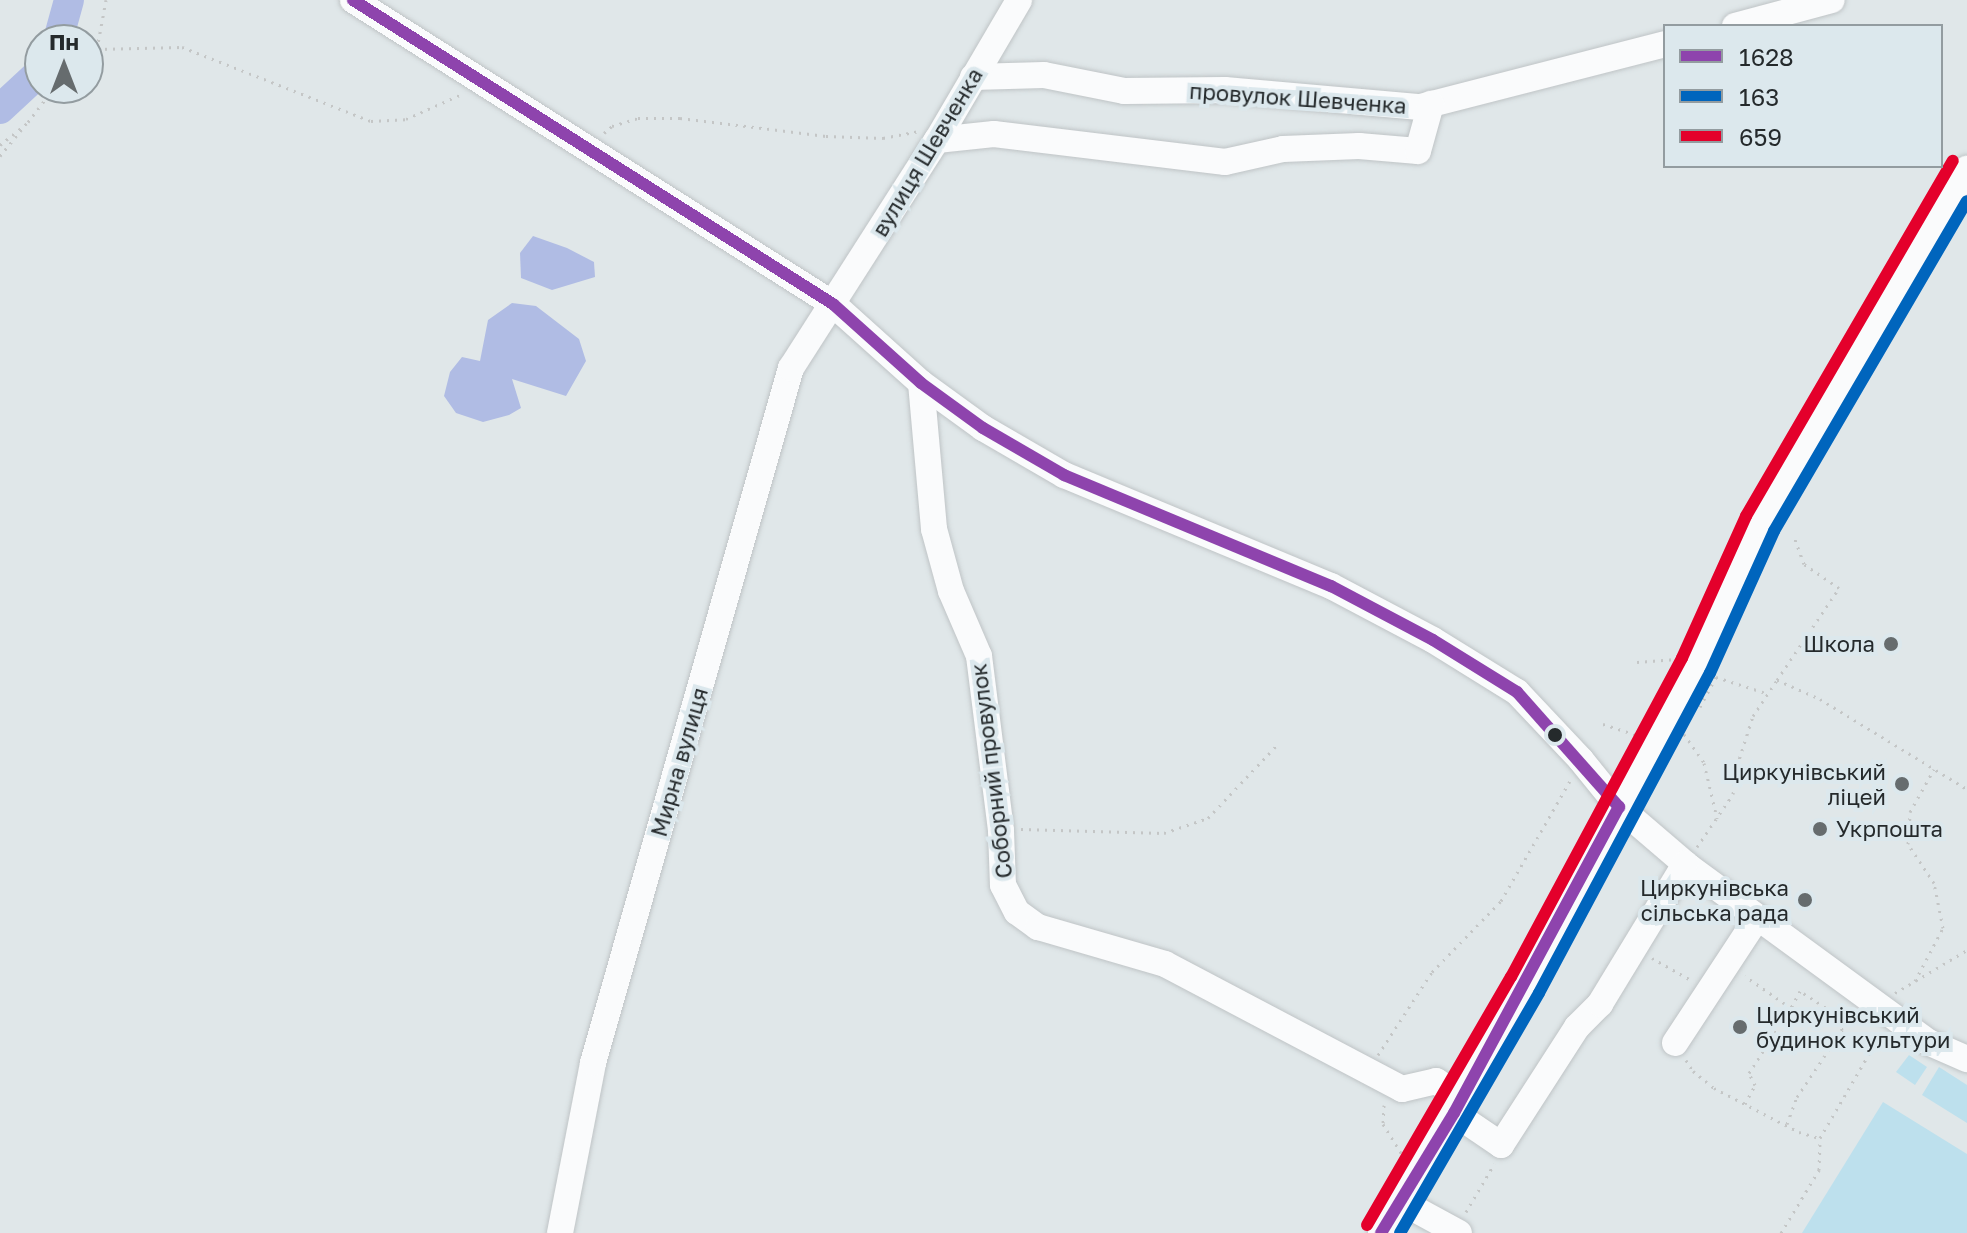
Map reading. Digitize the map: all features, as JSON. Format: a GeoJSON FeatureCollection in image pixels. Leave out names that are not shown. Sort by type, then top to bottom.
{"type":"FeatureCollection","features":[{"type":"Feature","properties":{"kind":"street"},"geometry":{"type":"LineString","coordinates":[[353,0],[833,304],[921,383],[983,428],[1064,475],[1331,586],[1433,640],[1517,692],[1581,760],[1619,807],[1685,864],[1757,918],[1891,1006],[1928,1042],[1967,1059]]}},
{"type":"Feature","properties":{"kind":"street","name":"вулиця Шевченка"},"geometry":{"type":"LineString","coordinates":[[833,304],[943,130],[1019,0]]}},
{"type":"Feature","properties":{"kind":"street"},"geometry":{"type":"LineString","coordinates":[[1742,24],[1832,0]]}},
{"type":"Feature","properties":{"kind":"street","name":"провулок Шевченка"},"geometry":{"type":"LineString","coordinates":[[973,77],[1044,75],[1124,91],[1225,90],[1420,107],[1663,45]]}},
{"type":"Feature","properties":{"kind":"street"},"geometry":{"type":"LineString","coordinates":[[943,130],[1225,162],[1283,149],[1359,146],[1418,151],[1431,104]]}},
{"type":"Feature","properties":{"kind":"street"},"geometry":{"type":"LineString","coordinates":[[1381,1233],[1458,1105],[1619,807],[1666,743],[1696,665],[1760,524],[1967,169]]}},
{"type":"Feature","properties":{"kind":"street","name":"Мирна вулиця"},"geometry":{"type":"LineString","coordinates":[[560,1233],[593,1063],[791,368],[833,304]]}},
{"type":"Feature","properties":{"kind":"street","name":"Соборний провулок"},"geometry":{"type":"LineString","coordinates":[[921,383],[934,529],[951,591],[979,656],[1001,828],[1003,885],[1017,912],[1038,927],[1165,964],[1402,1089],[1436,1081],[1501,1145]]}},
{"type":"Feature","properties":{"kind":"street"},"geometry":{"type":"LineString","coordinates":[[1501,1145],[1577,1027],[1600,1004],[1685,864]]}},
{"type":"Feature","properties":{"kind":"street"},"geometry":{"type":"LineString","coordinates":[[1675,1043],[1757,918]]}},
{"type":"Feature","properties":{"kind":"street"},"geometry":{"type":"LineString","coordinates":[[1400,1201],[1457,1232]]}},
{"type":"Feature","properties":{"kind":"path"},"geometry":{"type":"LineString","coordinates":[[102,24],[106,0]]}},
{"type":"Feature","properties":{"kind":"path"},"geometry":{"type":"LineString","coordinates":[[104,49],[182,47],[371,121],[406,119],[488,83]]}},
{"type":"Feature","properties":{"kind":"path"},"geometry":{"type":"LineString","coordinates":[[0,156],[42,104]]}},
{"type":"Feature","properties":{"kind":"path"},"geometry":{"type":"LineString","coordinates":[[588,148],[612,126],[638,118],[680,118],[768,131],[883,138],[943,130]]}},
{"type":"Feature","properties":{"kind":"path"},"geometry":{"type":"LineString","coordinates":[[0,145],[28,122]]}},
{"type":"Feature","properties":{"kind":"path"},"geometry":{"type":"LineString","coordinates":[[1685,864],[1733,794],[1746,738],[1766,693],[1839,588],[1804,564],[1795,539]]}},
{"type":"Feature","properties":{"kind":"path"},"geometry":{"type":"LineString","coordinates":[[1695,714],[1716,677],[1766,693]]}},
{"type":"Feature","properties":{"kind":"path"},"geometry":{"type":"LineString","coordinates":[[1777,680],[1820,699],[1967,789]]}},
{"type":"Feature","properties":{"kind":"path"},"geometry":{"type":"LineString","coordinates":[[1603,724],[1666,743],[1684,734],[1689,726]]}},
{"type":"Feature","properties":{"kind":"path"},"geometry":{"type":"LineString","coordinates":[[1684,734],[1704,763],[1717,818]]}},
{"type":"Feature","properties":{"kind":"path"},"geometry":{"type":"LineString","coordinates":[[1001,828],[1164,833],[1208,818],[1276,746]]}},
{"type":"Feature","properties":{"kind":"path"},"geometry":{"type":"LineString","coordinates":[[1405,1164],[1401,1151],[1383,1124],[1383,1092],[1366,1069],[1432,972],[1501,901],[1581,760]]}},
{"type":"Feature","properties":{"kind":"path"},"geometry":{"type":"LineString","coordinates":[[1915,981],[1943,928],[1934,883],[1908,844],[1910,812],[1934,769]]}},
{"type":"Feature","properties":{"kind":"path"},"geometry":{"type":"LineString","coordinates":[[1635,948],[1708,989]]}},
{"type":"Feature","properties":{"kind":"path"},"geometry":{"type":"LineString","coordinates":[[1781,1233],[1819,1170],[1820,1138],[1891,1006],[1915,981],[1967,950]]}},
{"type":"Feature","properties":{"kind":"path"},"geometry":{"type":"LineString","coordinates":[[1726,962],[1791,1008]]}},
{"type":"Feature","properties":{"kind":"path"},"geometry":{"type":"LineString","coordinates":[[1745,1104],[1755,1085],[1749,1073],[1800,991],[1839,1016],[1842,1030],[1797,1097],[1787,1124]]}},
{"type":"Feature","properties":{"kind":"path"},"geometry":{"type":"LineString","coordinates":[[1675,1043],[1693,1071],[1714,1088],[1820,1138]]}},
{"type":"Feature","properties":{"kind":"path"},"geometry":{"type":"LineString","coordinates":[[1457,1232],[1501,1145]]}},
{"type":"Feature","properties":{"kind":"shaded area"},"geometry":{"type":"Polygon","coordinates":[[[533,236],[594,262],[595,277],[552,290],[521,278],[520,253],[533,236]]]}},
{"type":"Feature","properties":{"kind":"shaded area"},"geometry":{"type":"Polygon","coordinates":[[[512,303],[536,306],[579,339],[586,361],[566,396],[512,379],[521,408],[509,415],[483,422],[456,413],[444,396],[450,372],[462,357],[480,361],[488,320],[512,303]]]}},
{"type":"Feature","properties":{"kind":"shaded area"},"geometry":{"type":"Polygon","coordinates":[[[1909,1055],[1927,1067],[1915,1085],[1896,1072],[1909,1055]]]}},
{"type":"Feature","properties":{"kind":"shaded area"},"geometry":{"type":"Polygon","coordinates":[[[1939,1067],[1967,1085],[1967,1123],[1922,1095],[1939,1067]]]}},
{"type":"Feature","properties":{"kind":"shaded area"},"geometry":{"type":"Polygon","coordinates":[[[1883,1102],[1967,1154],[1967,1233],[1802,1233],[1883,1102]]]}},
{"type":"Feature","properties":{"kind":"waterway"},"geometry":{"type":"LineString","coordinates":[[62,24],[69,0]]}},
{"type":"Feature","properties":{"kind":"waterway"},"geometry":{"type":"LineString","coordinates":[[0,109],[24,87]]}},
{"type":"Feature","properties":{"kind":"transit line","name":"1628"},"geometry":{"type":"LineString","coordinates":[[353,0],[833,304],[921,383],[983,428],[1064,475],[1331,586],[1433,640],[1517,692],[1619,807]]}},
{"type":"Feature","properties":{"kind":"transit line","name":"659"},"geometry":{"type":"LineString","coordinates":[[1367,1225],[1511,977],[1682,658],[1746,516],[1953,161]]}},
{"type":"Feature","properties":{"kind":"transit line","name":"163"},"geometry":{"type":"LineString","coordinates":[[1400,1233],[1539,993],[1710,673],[1774,531],[1967,201]]}},
{"type":"Feature","properties":{"kind":"transit line","name":"1628"},"geometry":{"type":"LineString","coordinates":[[1381,1233],[1454,1113],[1619,807]]}},
{"type":"Feature","properties":{"kind":"place","name":"Школа"},"geometry":{"type":"Point","coordinates":[1891,644]}},
{"type":"Feature","properties":{"kind":"place","name":"Циркунівський ліцей"},"geometry":{"type":"Point","coordinates":[1902,784]}},
{"type":"Feature","properties":{"kind":"place","name":"Укрпошта"},"geometry":{"type":"Point","coordinates":[1820,829]}},
{"type":"Feature","properties":{"kind":"place","name":"Циркунівська сільська рада"},"geometry":{"type":"Point","coordinates":[1805,900]}},
{"type":"Feature","properties":{"kind":"place","name":"Циркунівський будинок культури"},"geometry":{"type":"Point","coordinates":[1740,1027]}}]}
